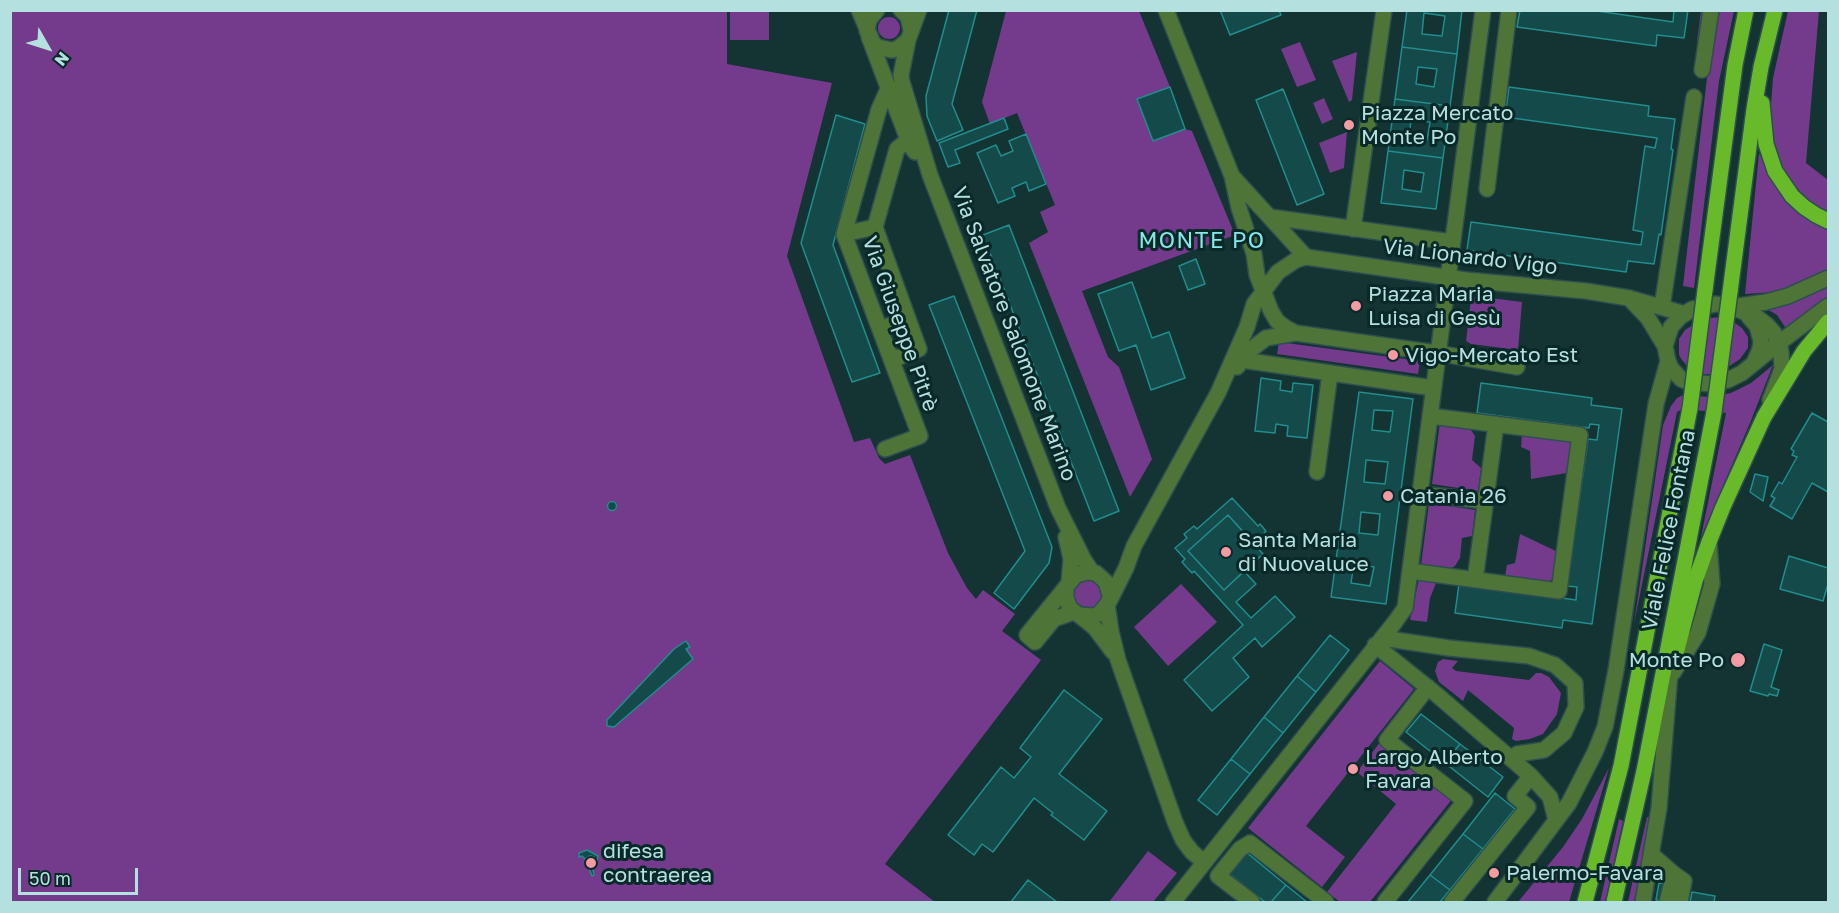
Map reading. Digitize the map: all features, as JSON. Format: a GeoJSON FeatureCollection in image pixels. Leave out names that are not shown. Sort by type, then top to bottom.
{"type":"FeatureCollection","features":[{"type":"Feature","properties":{"kind":"main road"},"geometry":{"type":"LineString","coordinates":[[1585,903],[1621,766],[1690,408],[1735,65],[1746,10]]}},
{"type":"Feature","properties":{"kind":"main road"},"geometry":{"type":"LineString","coordinates":[[1775,10],[1761,67],[1763,127],[1766,144],[1775,171],[1792,195],[1804,207],[1828,221]]}},
{"type":"Feature","properties":{"kind":"main road","name":"Viale Felice Fontana"},"geometry":{"type":"LineString","coordinates":[[1614,903],[1648,754],[1714,412],[1761,67]]}},
{"type":"Feature","properties":{"kind":"main road"},"geometry":{"type":"LineString","coordinates":[[1648,754],[1695,581],[1723,507],[1764,417],[1804,351],[1828,321]]}},
{"type":"Feature","properties":{"kind":"street"},"geometry":{"type":"LineString","coordinates":[[859,10],[910,145],[930,175]]}},
{"type":"Feature","properties":{"kind":"street"},"geometry":{"type":"LineString","coordinates":[[877,10],[869,20],[868,34],[878,47],[891,50],[897,49],[909,35],[908,17],[901,10]]}},
{"type":"Feature","properties":{"kind":"street"},"geometry":{"type":"LineString","coordinates":[[919,10],[909,35],[901,75],[930,175]]}},
{"type":"Feature","properties":{"kind":"street"},"geometry":{"type":"LineString","coordinates":[[1166,10],[1232,176],[1239,208],[1254,254],[1257,275],[1270,311],[1277,321],[1296,333]]}},
{"type":"Feature","properties":{"kind":"street"},"geometry":{"type":"LineString","coordinates":[[1353,229],[1384,10]]}},
{"type":"Feature","properties":{"kind":"street"},"geometry":{"type":"LineString","coordinates":[[1173,903],[1405,608],[1483,10]]}},
{"type":"Feature","properties":{"kind":"street"},"geometry":{"type":"LineString","coordinates":[[1487,189],[1509,10]]}},
{"type":"Feature","properties":{"kind":"street"},"geometry":{"type":"LineString","coordinates":[[1701,70],[1711,10]]}},
{"type":"Feature","properties":{"kind":"street","name":"Via Giuseppe Pitrè"},"geometry":{"type":"LineString","coordinates":[[885,449],[920,436],[844,234],[879,109],[888,88]]}},
{"type":"Feature","properties":{"kind":"street"},"geometry":{"type":"LineString","coordinates":[[1662,307],[1694,97]]}},
{"type":"Feature","properties":{"kind":"street"},"geometry":{"type":"LineString","coordinates":[[892,360],[919,349],[875,227],[897,149],[903,144],[910,145]]}},
{"type":"Feature","properties":{"kind":"street","name":"Via Salvatore Salomone Marino"},"geometry":{"type":"LineString","coordinates":[[930,175],[1058,508]]}},
{"type":"Feature","properties":{"kind":"street"},"geometry":{"type":"LineString","coordinates":[[1134,546],[1117,566],[1106,572],[1076,575],[1028,635],[1035,642],[1054,619],[1077,614],[1093,616],[1104,610],[1126,568],[1134,546],[1218,393],[1247,327],[1254,304],[1278,272],[1306,256],[1232,176]]}},
{"type":"Feature","properties":{"kind":"street"},"geometry":{"type":"LineString","coordinates":[[858,183],[885,190]]}},
{"type":"Feature","properties":{"kind":"street"},"geometry":{"type":"LineString","coordinates":[[1270,217],[1452,242]]}},
{"type":"Feature","properties":{"kind":"street"},"geometry":{"type":"LineString","coordinates":[[844,234],[875,227]]}},
{"type":"Feature","properties":{"kind":"street","name":"Via Lionardo Vigo"},"geometry":{"type":"LineString","coordinates":[[1306,256],[1448,277],[1586,291],[1629,298],[1685,314]]}},
{"type":"Feature","properties":{"kind":"street"},"geometry":{"type":"LineString","coordinates":[[1495,903],[1569,803],[1595,752],[1605,726],[1616,670],[1656,404],[1671,327],[1692,309],[1731,300],[1766,302],[1788,296],[1828,278]]}},
{"type":"Feature","properties":{"kind":"street"},"geometry":{"type":"LineString","coordinates":[[1629,298],[1648,318],[1671,368],[1682,379],[1696,384],[1712,384],[1735,377],[1828,306]]}},
{"type":"Feature","properties":{"kind":"street"},"geometry":{"type":"LineString","coordinates":[[1731,300],[1757,326],[1761,341],[1758,356],[1748,368]]}},
{"type":"Feature","properties":{"kind":"street"},"geometry":{"type":"LineString","coordinates":[[1747,315],[1758,318],[1767,325],[1774,333],[1781,352],[1782,369],[1764,417]]}},
{"type":"Feature","properties":{"kind":"street"},"geometry":{"type":"LineString","coordinates":[[880,329],[908,319]]}},
{"type":"Feature","properties":{"kind":"street"},"geometry":{"type":"LineString","coordinates":[[1218,393],[1256,344],[1266,338],[1296,333],[1517,367]]}},
{"type":"Feature","properties":{"kind":"street"},"geometry":{"type":"LineString","coordinates":[[1242,360],[1433,388]]}},
{"type":"Feature","properties":{"kind":"street"},"geometry":{"type":"LineString","coordinates":[[1317,472],[1330,373]]}},
{"type":"Feature","properties":{"kind":"street"},"geometry":{"type":"LineString","coordinates":[[1656,404],[1671,387],[1682,379]]}},
{"type":"Feature","properties":{"kind":"street"},"geometry":{"type":"LineString","coordinates":[[1410,572],[1560,591],[1580,435],[1430,416]]}},
{"type":"Feature","properties":{"kind":"street"},"geometry":{"type":"LineString","coordinates":[[1475,580],[1496,424]]}},
{"type":"Feature","properties":{"kind":"street"},"geometry":{"type":"LineString","coordinates":[[1420,494],[1486,501]]}},
{"type":"Feature","properties":{"kind":"street"},"geometry":{"type":"LineString","coordinates":[[1058,508],[1084,560],[1109,588],[1111,631],[1118,660],[1175,822],[1183,840],[1204,862]]}},
{"type":"Feature","properties":{"kind":"street"},"geometry":{"type":"LineString","coordinates":[[1058,508],[1071,559],[1065,593],[1067,604],[1095,628],[1118,660]]}},
{"type":"Feature","properties":{"kind":"street"},"geometry":{"type":"LineString","coordinates":[[1642,903],[1659,808],[1676,603]]}},
{"type":"Feature","properties":{"kind":"street"},"geometry":{"type":"LineString","coordinates":[[1379,642],[1531,776],[1550,797],[1556,820]]}},
{"type":"Feature","properties":{"kind":"street"},"geometry":{"type":"LineString","coordinates":[[1379,642],[1529,657],[1555,664],[1575,682],[1576,707],[1564,733],[1544,750],[1517,754]]}},
{"type":"Feature","properties":{"kind":"street"},"geometry":{"type":"LineString","coordinates":[[1385,903],[1465,801],[1386,740],[1428,687]]}},
{"type":"Feature","properties":{"kind":"street"},"geometry":{"type":"LineString","coordinates":[[1452,903],[1528,807],[1515,796],[1531,776]]}},
{"type":"Feature","properties":{"kind":"street"},"geometry":{"type":"LineString","coordinates":[[1252,903],[1218,876],[1240,849],[1250,843],[1326,903]]}},
{"type":"Feature","properties":{"kind":"street"},"geometry":{"type":"LineString","coordinates":[[1651,854],[1684,881],[1680,903]]}},
{"type":"Feature","properties":{"kind":"street"},"geometry":{"type":"LineString","coordinates":[[1667,903],[1674,874]]}},
{"type":"Feature","properties":{"kind":"shaded area"},"geometry":{"type":"Polygon","coordinates":[[[10,11],[727,11],[727,64],[832,83],[787,256],[854,442],[870,438],[879,458],[885,464],[910,455],[948,553],[967,588],[976,599],[983,590],[1015,614],[1002,631],[1041,660],[885,864],[935,902],[11,902],[10,11]]]}},
{"type":"Feature","properties":{"kind":"shaded area"},"geometry":{"type":"Polygon","coordinates":[[[730,11],[769,11],[769,40],[730,40],[730,11]]]}},
{"type":"Feature","properties":{"kind":"shaded area"},"geometry":{"type":"Polygon","coordinates":[[[1006,11],[1139,11],[1170,87],[1137,99],[1153,141],[1185,129],[1192,131],[1235,235],[1082,291],[1108,357],[1119,367],[1152,459],[1130,497],[1029,243],[1048,232],[1040,212],[1055,205],[1017,113],[990,124],[982,102],[1006,11]]]}},
{"type":"Feature","properties":{"kind":"shaded area"},"geometry":{"type":"Polygon","coordinates":[[[1701,11],[1734,11],[1719,81],[1694,288],[1683,286],[1711,43],[1697,41],[1701,11]]]}},
{"type":"Feature","properties":{"kind":"shaded area"},"geometry":{"type":"Polygon","coordinates":[[[1788,11],[1819,11],[1806,163],[1828,180],[1828,213],[1810,203],[1795,186],[1780,164],[1772,141],[1770,118],[1773,78],[1788,11]]]}},
{"type":"Feature","properties":{"kind":"shaded area"},"geometry":{"type":"Polygon","coordinates":[[[889,17],[897,20],[900,28],[897,36],[889,39],[881,36],[878,28],[881,20],[889,17]]]}},
{"type":"Feature","properties":{"kind":"shaded area"},"geometry":{"type":"Polygon","coordinates":[[[1300,42],[1316,80],[1297,87],[1281,49],[1300,42]]]}},
{"type":"Feature","properties":{"kind":"shaded area"},"geometry":{"type":"Polygon","coordinates":[[[1357,52],[1352,100],[1349,102],[1332,61],[1357,52]]]}},
{"type":"Feature","properties":{"kind":"shaded area"},"geometry":{"type":"Polygon","coordinates":[[[1324,98],[1333,119],[1322,124],[1313,103],[1324,98]]]}},
{"type":"Feature","properties":{"kind":"shaded area"},"geometry":{"type":"Polygon","coordinates":[[[1347,132],[1344,168],[1330,173],[1319,143],[1347,132]]]}},
{"type":"Feature","properties":{"kind":"shaded area"},"geometry":{"type":"Polygon","coordinates":[[[1759,153],[1775,184],[1797,210],[1810,221],[1828,229],[1828,269],[1809,280],[1776,292],[1745,294],[1759,153]]]}},
{"type":"Feature","properties":{"kind":"shaded area"},"geometry":{"type":"Polygon","coordinates":[[[1828,285],[1828,299],[1787,330],[1777,315],[1765,308],[1828,285]]]}},
{"type":"Feature","properties":{"kind":"shaded area"},"geometry":{"type":"Polygon","coordinates":[[[1475,296],[1522,302],[1518,350],[1471,344],[1466,341],[1471,299],[1475,296]]]}},
{"type":"Feature","properties":{"kind":"shaded area"},"geometry":{"type":"Polygon","coordinates":[[[1723,317],[1742,328],[1748,337],[1748,348],[1740,359],[1722,371],[1698,374],[1689,368],[1679,355],[1679,339],[1685,330],[1696,323],[1710,318],[1723,317]]]}},
{"type":"Feature","properties":{"kind":"shaded area"},"geometry":{"type":"Polygon","coordinates":[[[1279,342],[1420,361],[1418,374],[1277,354],[1279,342]]]}},
{"type":"Feature","properties":{"kind":"shaded area"},"geometry":{"type":"Polygon","coordinates":[[[1773,365],[1701,537],[1726,413],[1683,409],[1677,412],[1634,624],[1663,425],[1671,406],[1677,398],[1683,395],[1710,397],[1731,393],[1751,383],[1773,365]]]}},
{"type":"Feature","properties":{"kind":"shaded area"},"geometry":{"type":"Polygon","coordinates":[[[1440,422],[1469,427],[1475,436],[1472,460],[1481,468],[1478,491],[1432,484],[1440,422]]]}},
{"type":"Feature","properties":{"kind":"shaded area"},"geometry":{"type":"Polygon","coordinates":[[[1522,433],[1571,439],[1574,442],[1570,471],[1531,479],[1530,451],[1521,447],[1522,433]]]}},
{"type":"Feature","properties":{"kind":"shaded area"},"geometry":{"type":"Polygon","coordinates":[[[1429,503],[1475,510],[1472,536],[1462,538],[1460,558],[1455,566],[1447,570],[1421,565],[1429,503]]]}},
{"type":"Feature","properties":{"kind":"shaded area"},"geometry":{"type":"Polygon","coordinates":[[[1520,534],[1558,552],[1556,576],[1552,580],[1546,582],[1505,576],[1507,565],[1515,563],[1520,534]]]}},
{"type":"Feature","properties":{"kind":"shaded area"},"geometry":{"type":"Polygon","coordinates":[[[1088,579],[1099,583],[1103,594],[1099,605],[1088,609],[1077,605],[1073,594],[1077,583],[1088,579]]]}},
{"type":"Feature","properties":{"kind":"shaded area"},"geometry":{"type":"Polygon","coordinates":[[[1419,579],[1436,583],[1430,598],[1427,622],[1410,620],[1419,579]]]}},
{"type":"Feature","properties":{"kind":"shaded area"},"geometry":{"type":"Polygon","coordinates":[[[1181,584],[1217,622],[1168,666],[1134,627],[1181,584]]]}},
{"type":"Feature","properties":{"kind":"shaded area"},"geometry":{"type":"Polygon","coordinates":[[[1443,659],[1458,661],[1452,668],[1456,671],[1529,680],[1536,673],[1541,673],[1549,677],[1561,693],[1557,714],[1543,734],[1516,741],[1512,739],[1514,728],[1468,690],[1463,701],[1439,682],[1435,671],[1438,662],[1443,659]]]}},
{"type":"Feature","properties":{"kind":"shaded area"},"geometry":{"type":"Polygon","coordinates":[[[1380,661],[1414,689],[1306,826],[1345,857],[1322,887],[1248,828],[1380,661]]]}},
{"type":"Feature","properties":{"kind":"shaded area"},"geometry":{"type":"Polygon","coordinates":[[[1381,741],[1453,798],[1370,902],[1340,902],[1327,892],[1396,804],[1357,772],[1381,741]]]}},
{"type":"Feature","properties":{"kind":"shaded area"},"geometry":{"type":"Polygon","coordinates":[[[1609,768],[1569,902],[1518,902],[1563,847],[1582,819],[1609,768]]]}},
{"type":"Feature","properties":{"kind":"shaded area"},"geometry":{"type":"Polygon","coordinates":[[[1647,817],[1651,817],[1634,902],[1628,902],[1647,817]]]}},
{"type":"Feature","properties":{"kind":"shaded area"},"geometry":{"type":"Polygon","coordinates":[[[1619,819],[1623,821],[1605,902],[1600,902],[1619,819]]]}},
{"type":"Feature","properties":{"kind":"shaded area"},"geometry":{"type":"Polygon","coordinates":[[[1148,851],[1177,873],[1153,902],[1109,902],[1148,851]]]}},
{"type":"Feature","properties":{"kind":"building"},"geometry":{"type":"Polygon","coordinates":[[[949,10],[977,10],[952,104],[963,130],[937,141],[927,116],[926,96],[949,10]]]}},
{"type":"Feature","properties":{"kind":"building"},"geometry":{"type":"Polygon","coordinates":[[[1220,10],[1279,10],[1281,15],[1230,35],[1220,10]]]}},
{"type":"Feature","properties":{"kind":"building"},"geometry":{"type":"Polygon","coordinates":[[[1407,10],[1462,10],[1457,54],[1402,47],[1407,10]],[[1424,13],[1422,34],[1442,36],[1445,16],[1424,13]]]}},
{"type":"Feature","properties":{"kind":"building"},"geometry":{"type":"Polygon","coordinates":[[[1520,10],[1590,10],[1673,22],[1674,10],[1688,10],[1684,38],[1657,35],[1656,46],[1517,27],[1520,10]]]}},
{"type":"Feature","properties":{"kind":"building"},"geometry":{"type":"Polygon","coordinates":[[[1402,47],[1457,54],[1450,106],[1395,99],[1402,47]],[[1418,67],[1416,84],[1434,87],[1437,69],[1418,67]]]}},
{"type":"Feature","properties":{"kind":"building"},"geometry":{"type":"Polygon","coordinates":[[[1170,87],[1185,129],[1153,141],[1137,99],[1170,87]]]}},
{"type":"Feature","properties":{"kind":"building"},"geometry":{"type":"Polygon","coordinates":[[[1509,87],[1649,106],[1648,116],[1675,119],[1661,235],[1659,234],[1654,264],[1628,261],[1626,272],[1467,250],[1471,222],[1641,245],[1643,232],[1633,230],[1645,146],[1655,148],[1657,138],[1505,117],[1509,87]]]}},
{"type":"Feature","properties":{"kind":"building"},"geometry":{"type":"Polygon","coordinates":[[[1283,89],[1324,194],[1297,205],[1256,100],[1283,89]]]}},
{"type":"Feature","properties":{"kind":"building"},"geometry":{"type":"Polygon","coordinates":[[[1395,99],[1450,106],[1443,158],[1388,151],[1395,99]],[[1411,120],[1409,138],[1427,140],[1430,122],[1411,120]]]}},
{"type":"Feature","properties":{"kind":"building"},"geometry":{"type":"Polygon","coordinates":[[[836,115],[865,124],[833,245],[880,373],[852,382],[801,243],[836,115]]]}},
{"type":"Feature","properties":{"kind":"building"},"geometry":{"type":"Polygon","coordinates":[[[1004,118],[1008,129],[955,150],[960,163],[948,167],[939,143],[1004,118]]]}},
{"type":"Feature","properties":{"kind":"building"},"geometry":{"type":"Polygon","coordinates":[[[1026,134],[1046,184],[1029,191],[1026,182],[1012,188],[1015,196],[998,203],[977,153],[996,145],[1001,156],[1013,151],[1009,141],[1026,134]]]}},
{"type":"Feature","properties":{"kind":"building"},"geometry":{"type":"Polygon","coordinates":[[[1388,151],[1443,158],[1436,209],[1381,203],[1388,151]],[[1404,170],[1402,189],[1421,192],[1424,173],[1404,170]]]}},
{"type":"Feature","properties":{"kind":"building"},"geometry":{"type":"Polygon","coordinates":[[[1009,225],[1119,511],[1094,521],[983,235],[1009,225]]]}},
{"type":"Feature","properties":{"kind":"building"},"geometry":{"type":"Polygon","coordinates":[[[1196,259],[1205,284],[1188,290],[1179,266],[1196,259]]]}},
{"type":"Feature","properties":{"kind":"building"},"geometry":{"type":"Polygon","coordinates":[[[1132,282],[1152,338],[1169,332],[1185,378],[1151,390],[1136,345],[1119,351],[1098,294],[1132,282]]]}},
{"type":"Feature","properties":{"kind":"building"},"geometry":{"type":"Polygon","coordinates":[[[954,296],[1052,547],[1049,563],[1014,609],[994,593],[1025,551],[929,305],[954,296]]]}},
{"type":"Feature","properties":{"kind":"building"},"geometry":{"type":"Polygon","coordinates":[[[1261,378],[1281,381],[1280,390],[1292,392],[1293,383],[1313,385],[1307,438],[1287,436],[1288,426],[1276,424],[1275,433],[1255,431],[1261,378]]]}},
{"type":"Feature","properties":{"kind":"building"},"geometry":{"type":"Polygon","coordinates":[[[1481,383],[1592,398],[1591,405],[1622,409],[1592,624],[1563,620],[1562,628],[1455,613],[1459,584],[1576,600],[1577,587],[1567,586],[1588,439],[1597,440],[1599,425],[1590,424],[1589,428],[1477,413],[1481,383]]]}},
{"type":"Feature","properties":{"kind":"building"},"geometry":{"type":"Polygon","coordinates":[[[1359,392],[1413,399],[1386,604],[1331,597],[1359,392]],[[1374,410],[1372,430],[1390,432],[1393,411],[1374,410]],[[1366,460],[1364,482],[1385,484],[1388,462],[1366,460]],[[1361,512],[1359,533],[1378,535],[1380,514],[1361,512]],[[1354,563],[1351,583],[1370,586],[1374,567],[1354,563]]]}},
{"type":"Feature","properties":{"kind":"building"},"geometry":{"type":"Polygon","coordinates":[[[1812,413],[1828,422],[1828,492],[1812,483],[1792,519],[1770,506],[1775,498],[1771,496],[1779,482],[1782,484],[1797,457],[1792,455],[1794,451],[1791,449],[1812,413]]]}},
{"type":"Feature","properties":{"kind":"building"},"geometry":{"type":"Polygon","coordinates":[[[1755,474],[1768,477],[1763,501],[1750,492],[1755,474]]]}},
{"type":"Feature","properties":{"kind":"building"},"geometry":{"type":"Polygon","coordinates":[[[1232,498],[1258,526],[1260,524],[1268,537],[1257,547],[1228,515],[1188,551],[1224,590],[1244,571],[1256,584],[1236,602],[1251,618],[1275,596],[1295,617],[1262,647],[1255,638],[1233,658],[1249,677],[1212,711],[1184,680],[1243,625],[1194,571],[1192,573],[1182,562],[1185,559],[1175,548],[1187,538],[1184,534],[1194,526],[1197,529],[1232,498]]]}},
{"type":"Feature","properties":{"kind":"building"},"geometry":{"type":"Polygon","coordinates":[[[612,501],[617,506],[612,511],[607,506],[612,501]]]}},
{"type":"Feature","properties":{"kind":"building","name":"Santa Maria di Nuovaluce"},"geometry":{"type":"Polygon","coordinates":[[[1228,515],[1263,554],[1224,590],[1188,551],[1228,515]]]}},
{"type":"Feature","properties":{"kind":"building"},"geometry":{"type":"Polygon","coordinates":[[[1789,556],[1828,568],[1828,584],[1823,601],[1780,589],[1789,556]]]}},
{"type":"Feature","properties":{"kind":"building"},"geometry":{"type":"Polygon","coordinates":[[[1330,635],[1349,650],[1316,692],[1297,676],[1330,635]]]}},
{"type":"Feature","properties":{"kind":"building"},"geometry":{"type":"Polygon","coordinates":[[[686,641],[690,647],[686,649],[693,659],[614,727],[607,726],[607,720],[674,649],[686,641]]]}},
{"type":"Feature","properties":{"kind":"building"},"geometry":{"type":"Polygon","coordinates":[[[1764,644],[1782,650],[1771,687],[1779,690],[1777,696],[1750,691],[1764,644]]]}},
{"type":"Feature","properties":{"kind":"building"},"geometry":{"type":"Polygon","coordinates":[[[1297,676],[1316,692],[1283,733],[1264,717],[1297,676]]]}},
{"type":"Feature","properties":{"kind":"building"},"geometry":{"type":"Polygon","coordinates":[[[1064,690],[1102,719],[1059,774],[1107,811],[1084,840],[1051,815],[1053,813],[1034,798],[993,852],[982,844],[974,855],[948,835],[1001,767],[1014,778],[1031,757],[1020,748],[1064,690]]]}},
{"type":"Feature","properties":{"kind":"building"},"geometry":{"type":"Polygon","coordinates":[[[1421,714],[1460,744],[1445,763],[1406,732],[1421,714]]]}},
{"type":"Feature","properties":{"kind":"building"},"geometry":{"type":"Polygon","coordinates":[[[1264,717],[1283,733],[1250,774],[1231,759],[1264,717]]]}},
{"type":"Feature","properties":{"kind":"building"},"geometry":{"type":"Polygon","coordinates":[[[1460,744],[1503,777],[1488,797],[1445,763],[1460,744]]]}},
{"type":"Feature","properties":{"kind":"building"},"geometry":{"type":"Polygon","coordinates":[[[1231,759],[1250,774],[1217,815],[1198,800],[1231,759]]]}},
{"type":"Feature","properties":{"kind":"building"},"geometry":{"type":"Polygon","coordinates":[[[1495,793],[1515,809],[1483,849],[1463,834],[1495,793]]]}},
{"type":"Feature","properties":{"kind":"building"},"geometry":{"type":"Polygon","coordinates":[[[1463,834],[1483,849],[1450,890],[1430,875],[1463,834]]]}},
{"type":"Feature","properties":{"kind":"building","name":"difesa contraerea"},"geometry":{"type":"Polygon","coordinates":[[[587,850],[598,856],[592,866],[594,875],[592,876],[588,865],[594,857],[590,856],[585,859],[582,856],[579,857],[579,853],[587,850]]]}},
{"type":"Feature","properties":{"kind":"building"},"geometry":{"type":"Polygon","coordinates":[[[1246,852],[1286,885],[1271,902],[1265,902],[1228,873],[1246,852]]]}},
{"type":"Feature","properties":{"kind":"building"},"geometry":{"type":"Polygon","coordinates":[[[1430,875],[1450,890],[1440,902],[1408,902],[1430,875]]]}},
{"type":"Feature","properties":{"kind":"building"},"geometry":{"type":"Polygon","coordinates":[[[1028,880],[1057,902],[1011,902],[1028,880]]]}},
{"type":"Feature","properties":{"kind":"building"},"geometry":{"type":"Polygon","coordinates":[[[1659,883],[1674,885],[1671,902],[1656,900],[1659,883]]]}},
{"type":"Feature","properties":{"kind":"building"},"geometry":{"type":"Polygon","coordinates":[[[1286,885],[1307,902],[1271,902],[1286,885]]]}},
{"type":"Feature","properties":{"kind":"building"},"geometry":{"type":"Polygon","coordinates":[[[1692,892],[1715,896],[1714,902],[1690,902],[1692,892]]]}},
{"type":"Feature","properties":{"kind":"place","name":"Piazza Mercato Monte Po"},"geometry":{"type":"Point","coordinates":[1349,125]}},
{"type":"Feature","properties":{"kind":"place","name":"Piazza Maria Luisa di Gesù"},"geometry":{"type":"Point","coordinates":[1356,306]}},
{"type":"Feature","properties":{"kind":"place","name":"Vigo-Mercato Est"},"geometry":{"type":"Point","coordinates":[1393,355]}},
{"type":"Feature","properties":{"kind":"place","name":"Catania 26"},"geometry":{"type":"Point","coordinates":[1388,496]}},
{"type":"Feature","properties":{"kind":"place","name":"Santa Maria di Nuovaluce"},"geometry":{"type":"Point","coordinates":[1226,552]}},
{"type":"Feature","properties":{"kind":"place","name":"Monte Po"},"geometry":{"type":"Point","coordinates":[1738,660]}},
{"type":"Feature","properties":{"kind":"place","name":"Largo Alberto Favara"},"geometry":{"type":"Point","coordinates":[1353,769]}},
{"type":"Feature","properties":{"kind":"place","name":"difesa contraerea"},"geometry":{"type":"Point","coordinates":[591,863]}},
{"type":"Feature","properties":{"kind":"place","name":"Palermo-Favara"},"geometry":{"type":"Point","coordinates":[1494,873]}},
{"type":"Feature","properties":{"kind":"district","name":"MONTE PO"},"geometry":{"type":"Point","coordinates":[1202,241]}}]}
